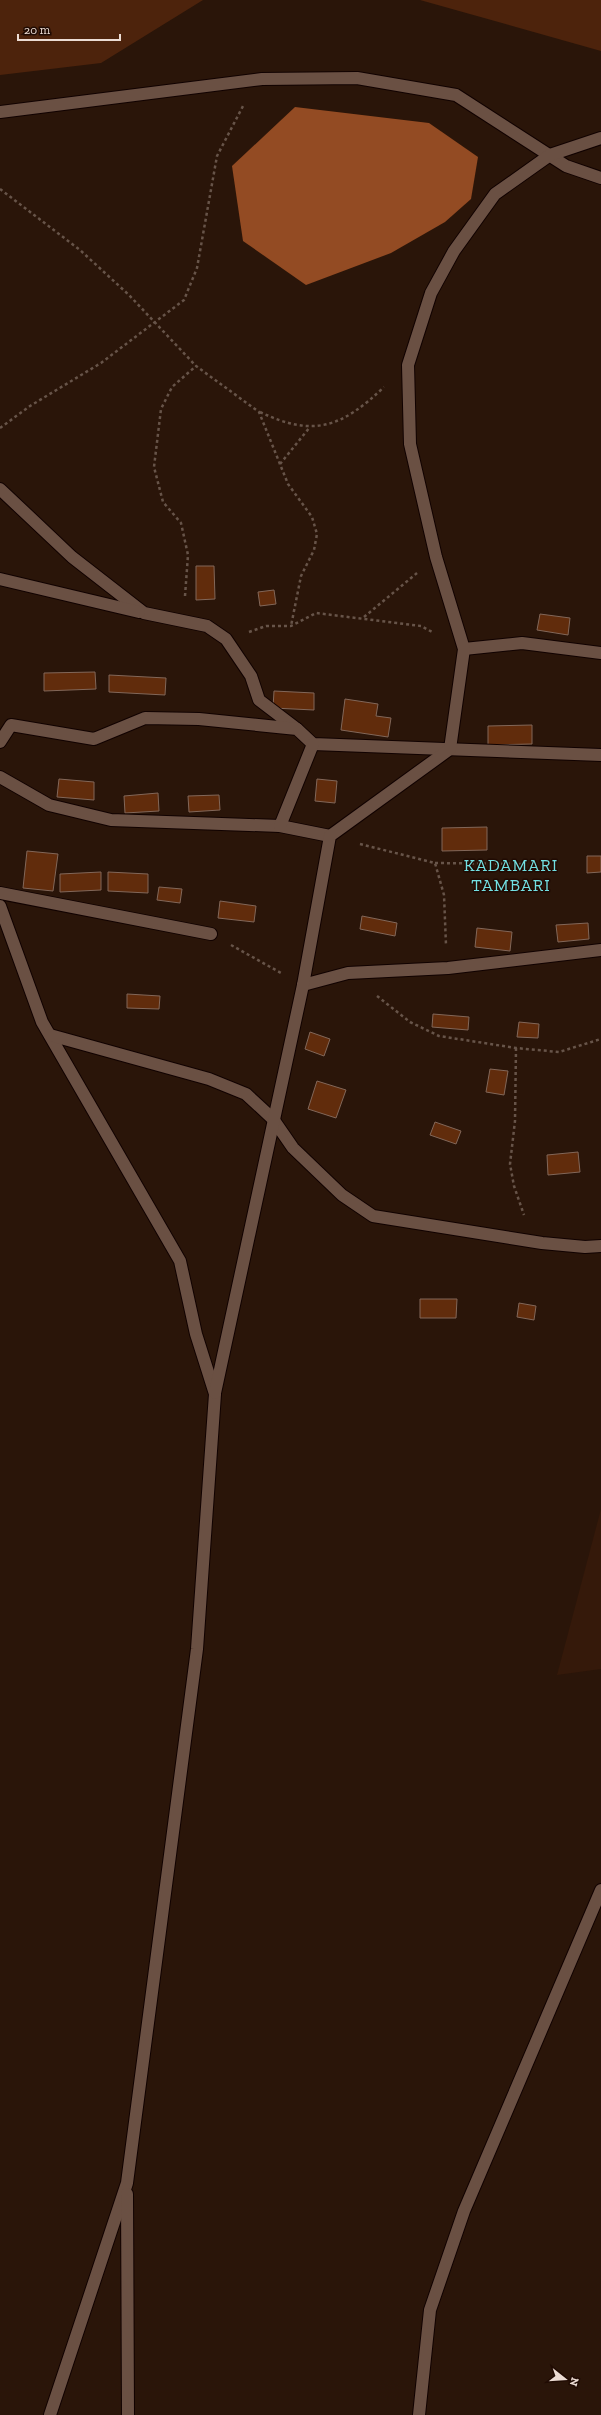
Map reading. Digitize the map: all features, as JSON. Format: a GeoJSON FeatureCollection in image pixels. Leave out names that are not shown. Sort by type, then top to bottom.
{"type":"FeatureCollection","features":[{"type":"Feature","properties":{"kind":"street"},"geometry":{"type":"LineString","coordinates":[[0,112],[262,79],[357,78],[456,95],[566,166],[601,178]]}},
{"type":"Feature","properties":{"kind":"street"},"geometry":{"type":"LineString","coordinates":[[128,2415],[127,2183],[196,1649],[215,1394],[303,985],[330,836],[450,749],[464,649],[436,557],[410,444],[408,365],[431,293],[454,251],[495,194],[550,155],[601,138]]}},
{"type":"Feature","properties":{"kind":"street"},"geometry":{"type":"LineString","coordinates":[[0,489],[72,557],[144,613]]}},
{"type":"Feature","properties":{"kind":"street"},"geometry":{"type":"LineString","coordinates":[[0,579],[183,622],[206,626],[226,639],[251,676],[259,700],[297,729],[313,744],[601,755]]}},
{"type":"Feature","properties":{"kind":"street"},"geometry":{"type":"LineString","coordinates":[[464,649],[522,643],[601,653]]}},
{"type":"Feature","properties":{"kind":"street"},"geometry":{"type":"LineString","coordinates":[[0,742],[11,725],[94,739],[145,718],[199,719],[297,729]]}},
{"type":"Feature","properties":{"kind":"street"},"geometry":{"type":"LineString","coordinates":[[280,826],[313,744]]}},
{"type":"Feature","properties":{"kind":"street"},"geometry":{"type":"LineString","coordinates":[[0,777],[49,805],[111,820],[280,826],[330,836]]}},
{"type":"Feature","properties":{"kind":"street"},"geometry":{"type":"LineString","coordinates":[[0,893],[211,934]]}},
{"type":"Feature","properties":{"kind":"street"},"geometry":{"type":"LineString","coordinates":[[0,906],[42,1022],[180,1262],[196,1334],[215,1394]]}},
{"type":"Feature","properties":{"kind":"street"},"geometry":{"type":"LineString","coordinates":[[303,985],[348,973],[448,968],[601,950]]}},
{"type":"Feature","properties":{"kind":"street"},"geometry":{"type":"LineString","coordinates":[[50,1036],[209,1078],[246,1094],[273,1119],[293,1148],[342,1195],[373,1216],[542,1243],[585,1248],[601,1246]]}},
{"type":"Feature","properties":{"kind":"street"},"geometry":{"type":"LineString","coordinates":[[419,2415],[430,2310],[464,2210],[601,1890]]}},
{"type":"Feature","properties":{"kind":"street"},"geometry":{"type":"LineString","coordinates":[[50,2415],[127,2183]]}},
{"type":"Feature","properties":{"kind":"path"},"geometry":{"type":"LineString","coordinates":[[0,428],[30,406],[101,363],[184,300],[198,268],[217,156],[238,113],[262,79]]}},
{"type":"Feature","properties":{"kind":"path"},"geometry":{"type":"LineString","coordinates":[[0,189],[80,250],[155,321],[196,366],[259,412],[280,422],[310,427],[337,422],[361,409],[408,365]]}},
{"type":"Feature","properties":{"kind":"path"},"geometry":{"type":"LineString","coordinates":[[183,622],[188,555],[181,523],[163,502],[154,467],[161,409],[172,387],[196,366]]}},
{"type":"Feature","properties":{"kind":"path"},"geometry":{"type":"LineString","coordinates":[[259,412],[288,484],[312,517],[317,534],[314,550],[301,576],[291,626]]}},
{"type":"Feature","properties":{"kind":"path"},"geometry":{"type":"LineString","coordinates":[[280,464],[310,427]]}},
{"type":"Feature","properties":{"kind":"path"},"geometry":{"type":"LineString","coordinates":[[363,617],[436,557]]}},
{"type":"Feature","properties":{"kind":"path"},"geometry":{"type":"LineString","coordinates":[[226,639],[266,626],[291,626],[316,613],[363,617],[421,626],[464,649]]}},
{"type":"Feature","properties":{"kind":"path"},"geometry":{"type":"LineString","coordinates":[[330,836],[435,863],[524,864]]}},
{"type":"Feature","properties":{"kind":"path"},"geometry":{"type":"LineString","coordinates":[[435,863],[444,895],[448,968]]}},
{"type":"Feature","properties":{"kind":"path"},"geometry":{"type":"LineString","coordinates":[[211,934],[303,985]]}},
{"type":"Feature","properties":{"kind":"path"},"geometry":{"type":"LineString","coordinates":[[348,973],[410,1022],[439,1036],[516,1048],[559,1052],[601,1039]]}},
{"type":"Feature","properties":{"kind":"path"},"geometry":{"type":"LineString","coordinates":[[516,1048],[515,1121],[510,1164],[514,1186],[524,1215],[542,1243]]}},
{"type":"Feature","properties":{"kind":"shaded area"},"geometry":{"type":"Polygon","coordinates":[[[0,0],[203,0],[101,63],[0,75],[0,0]]]}},
{"type":"Feature","properties":{"kind":"shaded area"},"geometry":{"type":"Polygon","coordinates":[[[420,0],[601,0],[601,51],[420,0]]]}},
{"type":"Feature","properties":{"kind":"shaded area"},"geometry":{"type":"Polygon","coordinates":[[[295,107],[429,123],[478,157],[471,199],[445,222],[391,253],[306,285],[243,241],[232,166],[295,107]]]}},
{"type":"Feature","properties":{"kind":"shaded area"},"geometry":{"type":"Polygon","coordinates":[[[601,1509],[601,1669],[557,1675],[601,1509]]]}},
{"type":"Feature","properties":{"kind":"building"},"geometry":{"type":"Polygon","coordinates":[[[196,566],[214,566],[215,599],[196,600],[196,566]]]}},
{"type":"Feature","properties":{"kind":"building"},"geometry":{"type":"Polygon","coordinates":[[[274,590],[276,604],[260,606],[258,592],[274,590]]]}},
{"type":"Feature","properties":{"kind":"building"},"geometry":{"type":"Polygon","coordinates":[[[540,614],[570,618],[568,635],[537,630],[540,614]]]}},
{"type":"Feature","properties":{"kind":"building"},"geometry":{"type":"Polygon","coordinates":[[[95,672],[96,689],[44,691],[44,673],[95,672]]]}},
{"type":"Feature","properties":{"kind":"building"},"geometry":{"type":"Polygon","coordinates":[[[109,675],[166,678],[165,695],[109,692],[109,675]]]}},
{"type":"Feature","properties":{"kind":"building"},"geometry":{"type":"Polygon","coordinates":[[[274,691],[314,693],[314,710],[273,708],[274,691]]]}},
{"type":"Feature","properties":{"kind":"building"},"geometry":{"type":"Polygon","coordinates":[[[345,699],[378,704],[376,716],[391,718],[388,737],[341,730],[345,699]]]}},
{"type":"Feature","properties":{"kind":"building"},"geometry":{"type":"Polygon","coordinates":[[[532,725],[532,744],[488,745],[488,726],[532,725]]]}},
{"type":"Feature","properties":{"kind":"building"},"geometry":{"type":"Polygon","coordinates":[[[59,779],[94,782],[94,800],[57,797],[59,779]]]}},
{"type":"Feature","properties":{"kind":"building"},"geometry":{"type":"Polygon","coordinates":[[[317,779],[337,781],[335,803],[315,801],[317,779]]]}},
{"type":"Feature","properties":{"kind":"building"},"geometry":{"type":"Polygon","coordinates":[[[158,793],[159,811],[125,813],[124,796],[158,793]]]}},
{"type":"Feature","properties":{"kind":"building"},"geometry":{"type":"Polygon","coordinates":[[[219,795],[220,810],[189,812],[188,796],[219,795]]]}},
{"type":"Feature","properties":{"kind":"building"},"geometry":{"type":"Polygon","coordinates":[[[487,827],[487,850],[442,851],[442,828],[487,827]]]}},
{"type":"Feature","properties":{"kind":"building"},"geometry":{"type":"Polygon","coordinates":[[[27,851],[58,854],[53,891],[23,888],[27,851]]]}},
{"type":"Feature","properties":{"kind":"building"},"geometry":{"type":"Polygon","coordinates":[[[587,856],[601,856],[601,872],[587,873],[587,856]]]}},
{"type":"Feature","properties":{"kind":"building"},"geometry":{"type":"Polygon","coordinates":[[[101,872],[101,890],[60,892],[60,874],[101,872]]]}},
{"type":"Feature","properties":{"kind":"building"},"geometry":{"type":"Polygon","coordinates":[[[108,872],[148,874],[148,893],[108,891],[108,872]]]}},
{"type":"Feature","properties":{"kind":"building"},"geometry":{"type":"Polygon","coordinates":[[[159,887],[182,889],[180,903],[157,900],[159,887]]]}},
{"type":"Feature","properties":{"kind":"building"},"geometry":{"type":"Polygon","coordinates":[[[220,901],[256,906],[254,922],[218,918],[220,901]]]}},
{"type":"Feature","properties":{"kind":"building"},"geometry":{"type":"Polygon","coordinates":[[[362,916],[397,923],[395,936],[360,929],[362,916]]]}},
{"type":"Feature","properties":{"kind":"building"},"geometry":{"type":"Polygon","coordinates":[[[588,923],[589,939],[558,942],[556,925],[588,923]]]}},
{"type":"Feature","properties":{"kind":"building"},"geometry":{"type":"Polygon","coordinates":[[[477,928],[512,932],[510,951],[475,947],[477,928]]]}},
{"type":"Feature","properties":{"kind":"building"},"geometry":{"type":"Polygon","coordinates":[[[127,994],[160,996],[159,1009],[127,1008],[127,994]]]}},
{"type":"Feature","properties":{"kind":"building"},"geometry":{"type":"Polygon","coordinates":[[[433,1014],[469,1017],[468,1030],[432,1027],[433,1014]]]}},
{"type":"Feature","properties":{"kind":"building"},"geometry":{"type":"Polygon","coordinates":[[[519,1022],[539,1024],[538,1038],[517,1037],[519,1022]]]}},
{"type":"Feature","properties":{"kind":"building"},"geometry":{"type":"Polygon","coordinates":[[[310,1032],[330,1039],[324,1056],[305,1049],[310,1032]]]}},
{"type":"Feature","properties":{"kind":"building"},"geometry":{"type":"Polygon","coordinates":[[[490,1069],[508,1071],[504,1095],[486,1092],[490,1069]]]}},
{"type":"Feature","properties":{"kind":"building"},"geometry":{"type":"Polygon","coordinates":[[[317,1081],[346,1090],[336,1118],[308,1109],[317,1081]]]}},
{"type":"Feature","properties":{"kind":"building"},"geometry":{"type":"Polygon","coordinates":[[[435,1122],[461,1131],[456,1144],[430,1135],[435,1122]]]}},
{"type":"Feature","properties":{"kind":"building"},"geometry":{"type":"Polygon","coordinates":[[[578,1152],[580,1172],[548,1175],[547,1155],[578,1152]]]}},
{"type":"Feature","properties":{"kind":"building"},"geometry":{"type":"Polygon","coordinates":[[[420,1299],[457,1299],[456,1318],[420,1318],[420,1299]]]}},
{"type":"Feature","properties":{"kind":"building"},"geometry":{"type":"Polygon","coordinates":[[[519,1303],[536,1306],[534,1320],[517,1317],[519,1303]]]}},
{"type":"Feature","properties":{"kind":"district","name":"KADAMARI TAMBARI"},"geometry":{"type":"Point","coordinates":[511,875]}}]}
